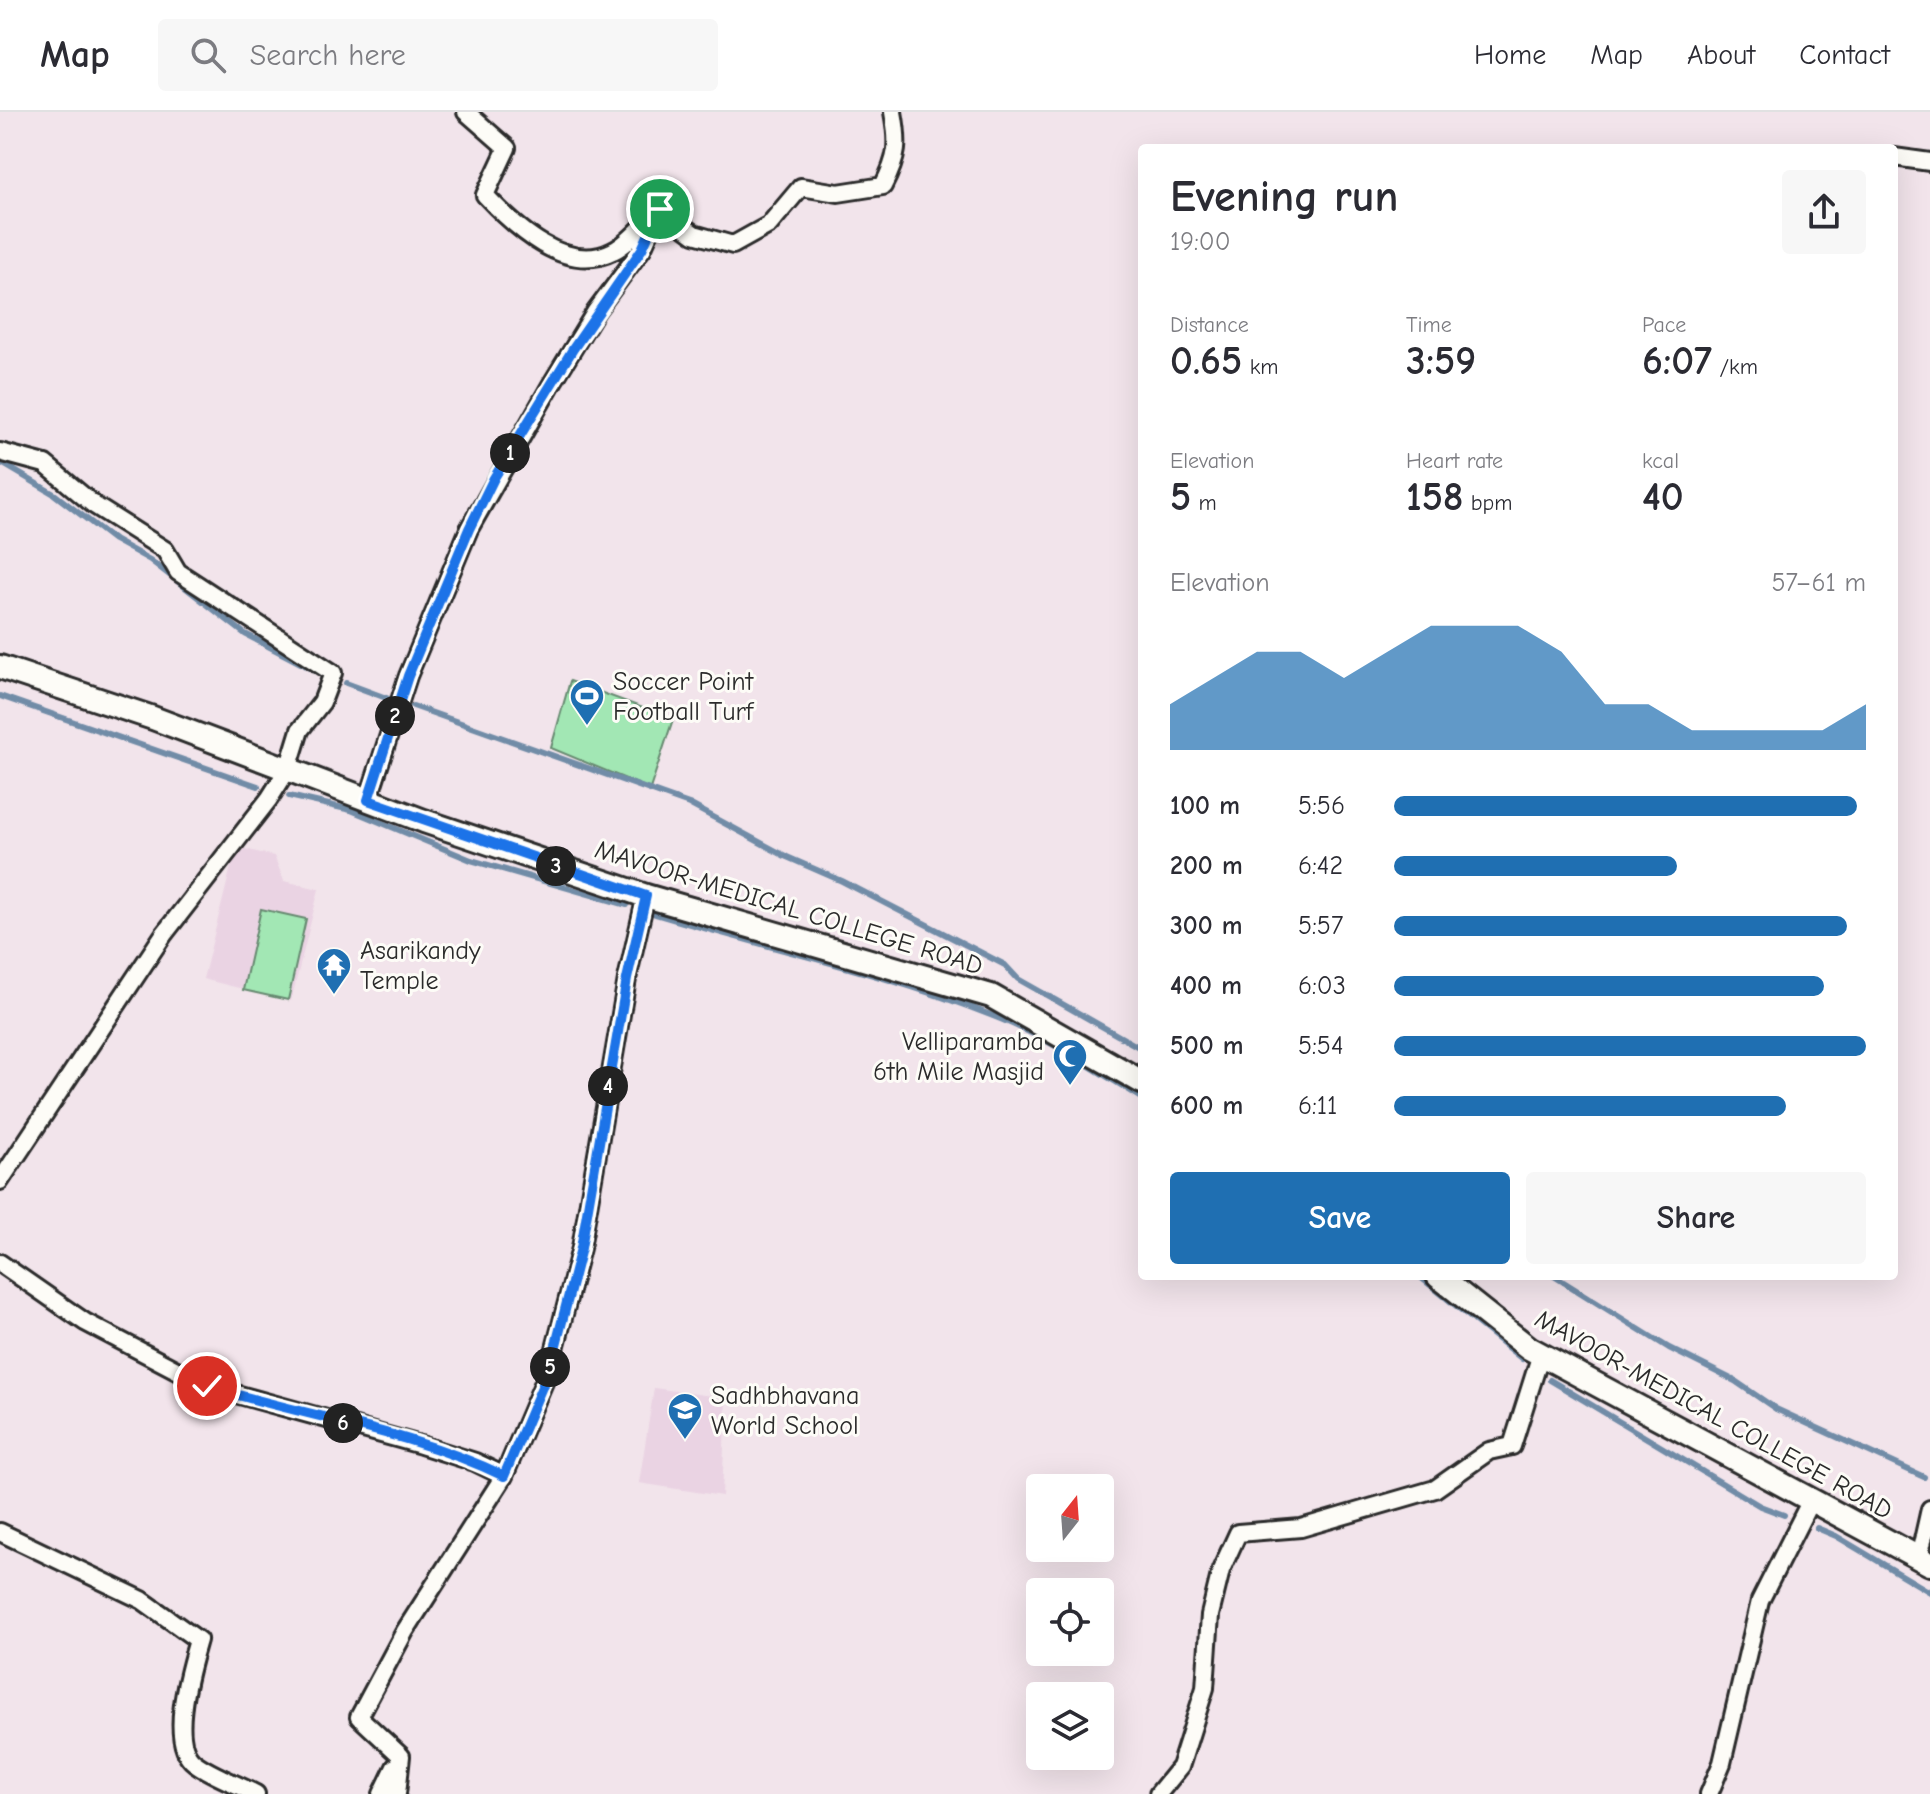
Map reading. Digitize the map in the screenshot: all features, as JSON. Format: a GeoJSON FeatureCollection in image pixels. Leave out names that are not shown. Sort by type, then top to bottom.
{"type":"FeatureCollection","features":[{"type":"Feature","properties":{"kind":"main road","name":"MAVOOR-MEDICAL COLLEGE ROAD"},"geometry":{"type":"LineString","coordinates":[[0,667],[153,718],[368,800],[646,896],[991,996],[1138,1080]]}},
{"type":"Feature","properties":{"kind":"main road","name":"MAVOOR-MEDICAL COLLEGE ROAD"},"geometry":{"type":"LineString","coordinates":[[1443,1280],[1541,1354],[1924,1561]]}},
{"type":"Feature","properties":{"kind":"street"},"geometry":{"type":"LineString","coordinates":[[466,112],[507,148],[485,195],[516,229],[576,259],[614,251],[660,209]]}},
{"type":"Feature","properties":{"kind":"street"},"geometry":{"type":"LineString","coordinates":[[660,209],[694,234],[733,245],[769,225],[801,187],[838,193],[883,186],[896,161],[898,135],[893,112]]}},
{"type":"Feature","properties":{"kind":"street"},"geometry":{"type":"LineString","coordinates":[[1898,158],[1930,162]]}},
{"type":"Feature","properties":{"kind":"street"},"geometry":{"type":"LineString","coordinates":[[368,800],[408,676],[469,529],[494,478],[573,349],[642,249],[660,209]]}},
{"type":"Feature","properties":{"kind":"street"},"geometry":{"type":"LineString","coordinates":[[0,452],[45,464],[94,505],[165,550],[178,572],[333,673],[322,702],[300,730],[288,769],[164,934],[0,1181]]}},
{"type":"Feature","properties":{"kind":"street"},"geometry":{"type":"LineString","coordinates":[[401,1756],[359,1717],[405,1631],[504,1476],[550,1368],[581,1248],[627,979],[646,896]]}},
{"type":"Feature","properties":{"kind":"street"},"geometry":{"type":"LineString","coordinates":[[0,1263],[85,1322],[207,1386],[435,1449],[475,1462],[504,1476]]}},
{"type":"Feature","properties":{"kind":"street"},"geometry":{"type":"LineString","coordinates":[[1158,1794],[1180,1767],[1185,1754],[1205,1688],[1210,1615],[1221,1570],[1238,1533],[1301,1528],[1435,1489],[1489,1451],[1512,1446],[1541,1354]]}},
{"type":"Feature","properties":{"kind":"street"},"geometry":{"type":"LineString","coordinates":[[1709,1794],[1722,1763],[1760,1601],[1811,1500]]}},
{"type":"Feature","properties":{"kind":"street"},"geometry":{"type":"LineString","coordinates":[[1924,1561],[1930,1509]]}},
{"type":"Feature","properties":{"kind":"street"},"geometry":{"type":"LineString","coordinates":[[0,1532],[142,1600],[198,1640],[181,1715],[181,1740],[193,1762],[256,1794]]}},
{"type":"Feature","properties":{"kind":"street"},"geometry":{"type":"LineString","coordinates":[[382,1794],[401,1756]]}},
{"type":"Feature","properties":{"kind":"street"},"geometry":{"type":"LineString","coordinates":[[397,1794],[401,1756]]}},
{"type":"Feature","properties":{"kind":"shaded area"},"geometry":{"type":"Polygon","coordinates":[[[236,847],[274,856],[284,881],[319,889],[291,1001],[203,979],[236,847]]]}},
{"type":"Feature","properties":{"kind":"shaded area","name":"Sadhbhavana World School"},"geometry":{"type":"Polygon","coordinates":[[[654,1388],[726,1398],[722,1496],[639,1483],[654,1388]]]}},
{"type":"Feature","properties":{"kind":"green space"},"geometry":{"type":"Polygon","coordinates":[[[570,681],[673,719],[650,789],[551,748],[570,681]]]}},
{"type":"Feature","properties":{"kind":"green space"},"geometry":{"type":"Polygon","coordinates":[[[261,909],[306,919],[288,1000],[243,990],[261,909]]]}},
{"type":"Feature","properties":{"kind":"waterway"},"geometry":{"type":"LineString","coordinates":[[0,462],[54,494],[114,540],[150,560],[245,634],[320,673]]}},
{"type":"Feature","properties":{"kind":"waterway"},"geometry":{"type":"LineString","coordinates":[[346,683],[389,699]]}},
{"type":"Feature","properties":{"kind":"waterway"},"geometry":{"type":"LineString","coordinates":[[0,696],[258,786]]}},
{"type":"Feature","properties":{"kind":"waterway"},"geometry":{"type":"LineString","coordinates":[[413,706],[689,804],[787,857],[842,881],[1005,965],[1018,979],[1138,1047]]}},
{"type":"Feature","properties":{"kind":"waterway"},"geometry":{"type":"LineString","coordinates":[[289,796],[351,810],[471,860],[627,905]]}},
{"type":"Feature","properties":{"kind":"waterway"},"geometry":{"type":"LineString","coordinates":[[655,914],[868,973],[952,1000],[1031,1033],[1138,1096]]}},
{"type":"Feature","properties":{"kind":"waterway"},"geometry":{"type":"LineString","coordinates":[[1424,1280],[1522,1359]]}},
{"type":"Feature","properties":{"kind":"waterway"},"geometry":{"type":"LineString","coordinates":[[1560,1280],[1669,1348],[1735,1381],[1776,1409],[1924,1477]]}},
{"type":"Feature","properties":{"kind":"waterway"},"geometry":{"type":"LineString","coordinates":[[1550,1380],[1760,1506],[1784,1515]]}},
{"type":"Feature","properties":{"kind":"waterway"},"geometry":{"type":"LineString","coordinates":[[1817,1528],[1836,1536],[1930,1592]]}},
{"type":"Feature","properties":{"kind":"place","name":"Soccer Point Football Turf"},"geometry":{"type":"Point","coordinates":[587,727]}},
{"type":"Feature","properties":{"kind":"place","name":"Asarikandy Temple"},"geometry":{"type":"Point","coordinates":[334,996]}},
{"type":"Feature","properties":{"kind":"place","name":"Velliparamba 6th Mile Masjid"},"geometry":{"type":"Point","coordinates":[1070,1087]}},
{"type":"Feature","properties":{"kind":"place","name":"Sadhbhavana World School"},"geometry":{"type":"Point","coordinates":[685,1441]}},
{"type":"Feature","properties":{"kind":"route"},"geometry":{"type":"LineString","coordinates":[[207,1386],[421,1445],[475,1462],[504,1476],[550,1368],[581,1248],[627,979],[646,896],[368,800],[408,676],[431,626],[440,594],[494,478],[596,311],[642,249],[660,209]]}}]}
